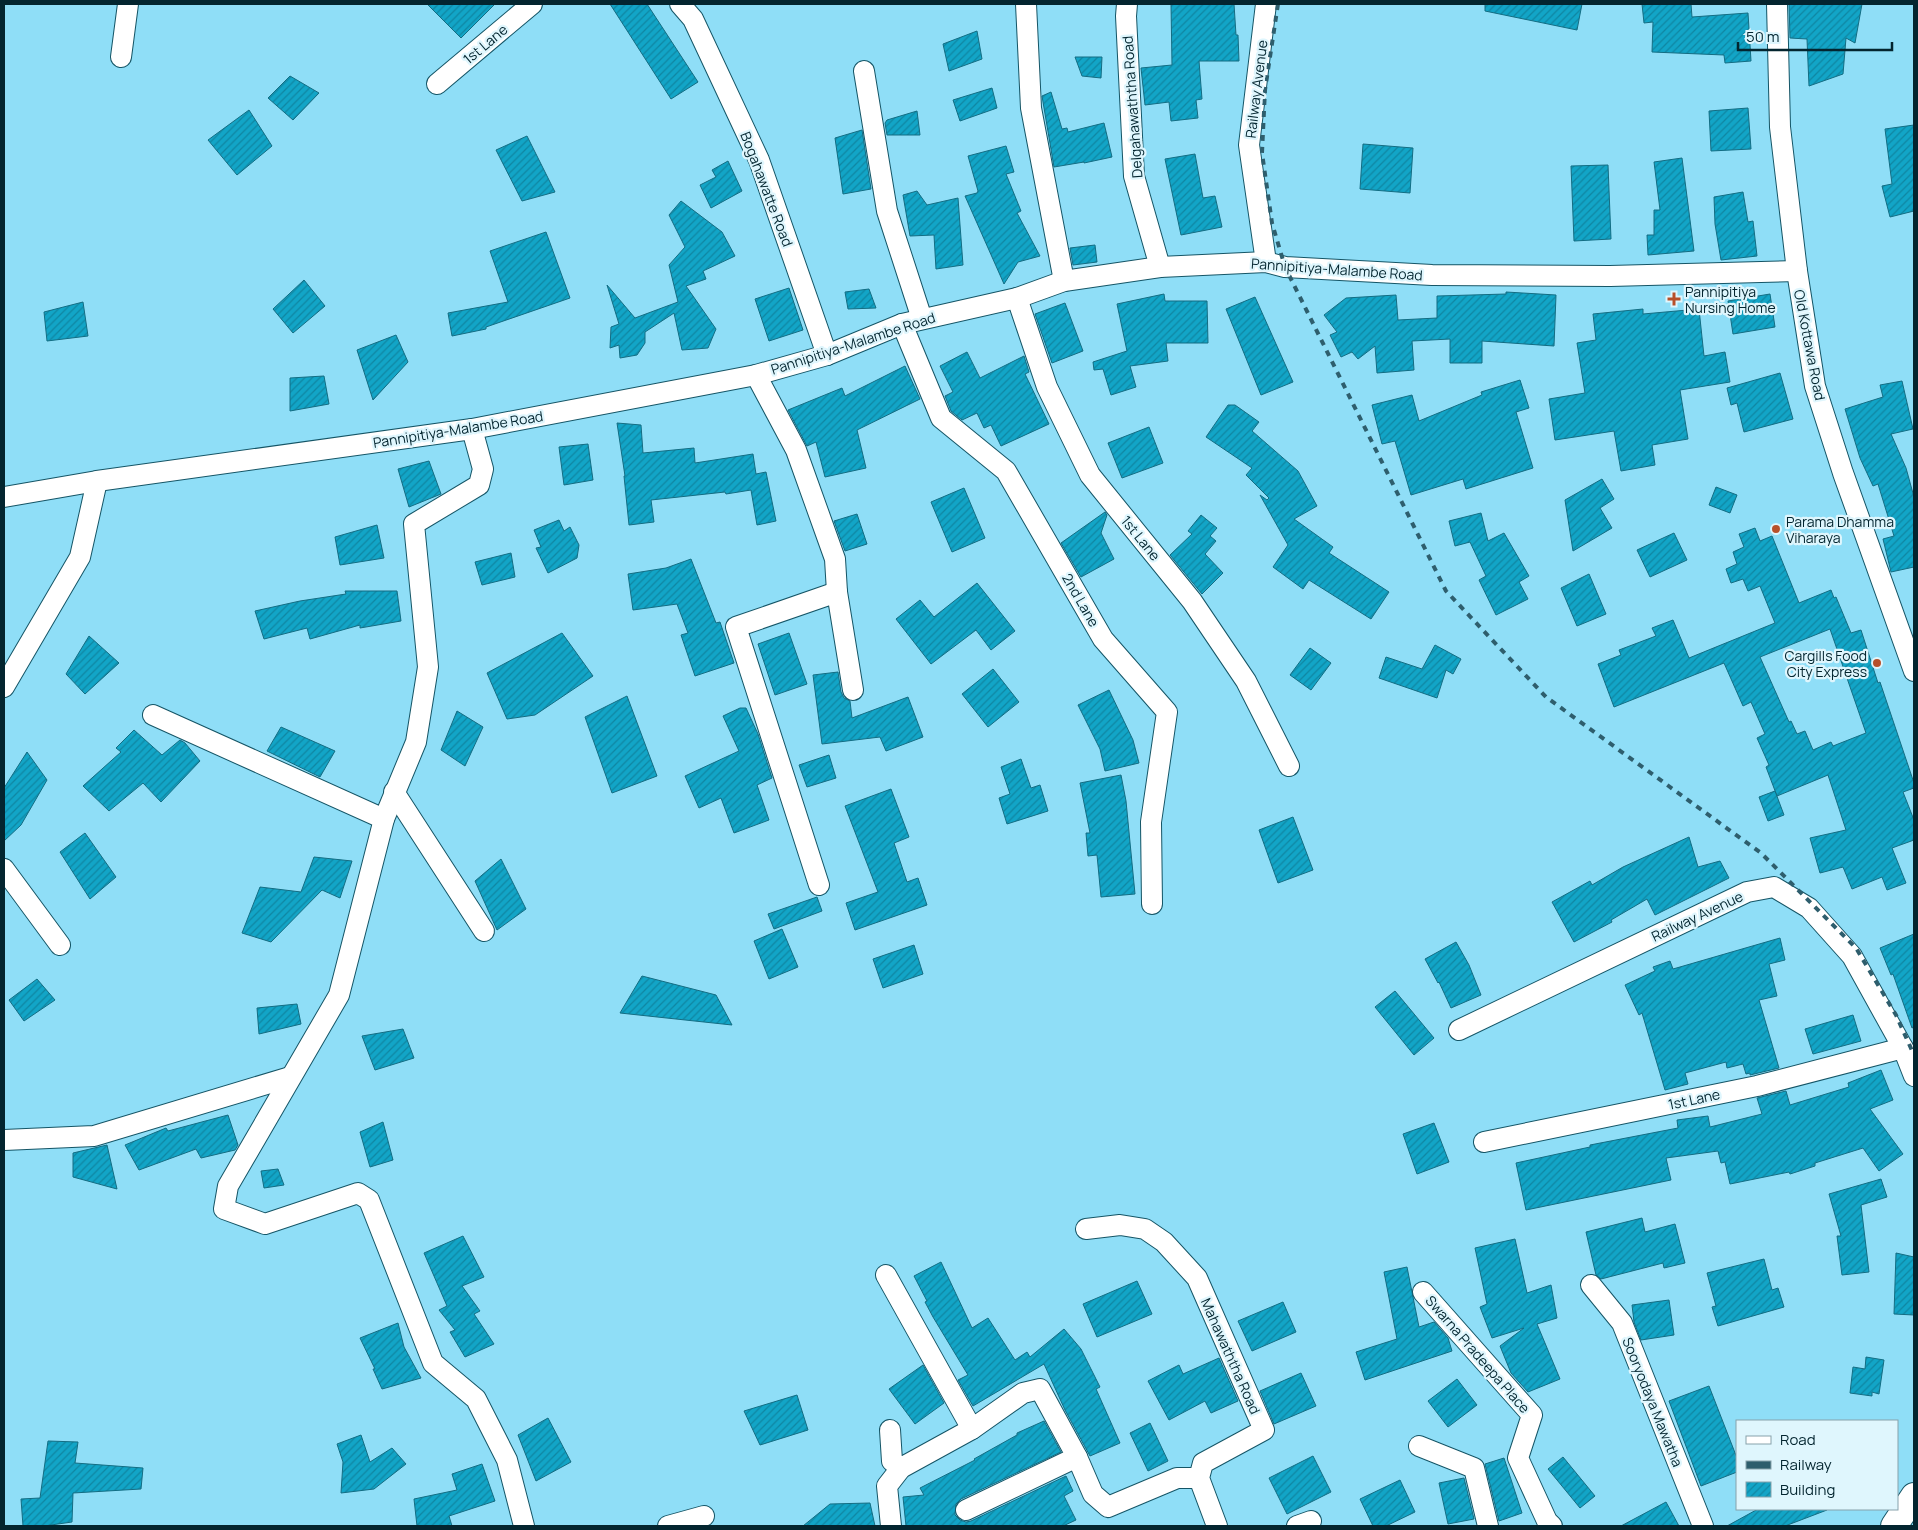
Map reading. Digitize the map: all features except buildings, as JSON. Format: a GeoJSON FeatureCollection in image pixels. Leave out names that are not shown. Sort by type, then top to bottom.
{"type":"FeatureCollection","features":[{"type":"Feature","properties":{"kind":"main road"},"geometry":{"type":"LineString","coordinates":[[1894,1526],[1914,1496]]}},
{"type":"Feature","properties":{"kind":"street"},"geometry":{"type":"LineString","coordinates":[[121,57],[128,4]]}},
{"type":"Feature","properties":{"kind":"street","name":"1st Lane"},"geometry":{"type":"LineString","coordinates":[[437,84],[532,4]]}},
{"type":"Feature","properties":{"kind":"street","name":"Bogahawatte Road"},"geometry":{"type":"LineString","coordinates":[[680,4],[693,19],[760,160],[827,355]]}},
{"type":"Feature","properties":{"kind":"street"},"geometry":{"type":"LineString","coordinates":[[1026,4],[1031,108],[1064,281]]}},
{"type":"Feature","properties":{"kind":"street","name":"Delgahawaththa Road"},"geometry":{"type":"LineString","coordinates":[[1127,4],[1134,176],[1160,268]]}},
{"type":"Feature","properties":{"kind":"street","name":"Railway Avenue"},"geometry":{"type":"LineString","coordinates":[[1266,4],[1249,145],[1266,262]]}},
{"type":"Feature","properties":{"kind":"street","name":"Old Kottawa Road"},"geometry":{"type":"LineString","coordinates":[[1777,4],[1780,127],[1797,271],[1815,386],[1843,473],[1914,672]]}},
{"type":"Feature","properties":{"kind":"street"},"geometry":{"type":"LineString","coordinates":[[864,71],[887,211],[922,318]]}},
{"type":"Feature","properties":{"kind":"street","name":"Pannipitiya-Malambe Road"},"geometry":{"type":"LineString","coordinates":[[4,497],[97,481],[472,429],[756,375],[827,355],[902,324],[922,318],[1017,298],[1064,281],[1160,268],[1266,262],[1286,267],[1432,275],[1610,276],[1797,271]]}},
{"type":"Feature","properties":{"kind":"street","name":"1st Lane"},"geometry":{"type":"LineString","coordinates":[[1017,298],[1047,387],[1090,475],[1192,601],[1246,681],[1289,766]]}},
{"type":"Feature","properties":{"kind":"street","name":"2nd Lane"},"geometry":{"type":"LineString","coordinates":[[902,324],[941,418],[1006,471],[1103,639],[1167,712],[1150,822],[1152,904]]}},
{"type":"Feature","properties":{"kind":"street"},"geometry":{"type":"LineString","coordinates":[[756,375],[796,450],[835,559],[837,592],[853,690]]}},
{"type":"Feature","properties":{"kind":"street"},"geometry":{"type":"LineString","coordinates":[[472,429],[483,468],[479,485],[414,524],[428,667],[416,742],[384,819],[339,994],[228,1186],[224,1209],[265,1224],[358,1193],[369,1200],[433,1363],[476,1399],[507,1460],[524,1526]]}},
{"type":"Feature","properties":{"kind":"street"},"geometry":{"type":"LineString","coordinates":[[4,687],[80,557],[97,481]]}},
{"type":"Feature","properties":{"kind":"street"},"geometry":{"type":"LineString","coordinates":[[819,885],[736,627],[837,592]]}},
{"type":"Feature","properties":{"kind":"street"},"geometry":{"type":"LineString","coordinates":[[153,715],[384,819]]}},
{"type":"Feature","properties":{"kind":"street"},"geometry":{"type":"LineString","coordinates":[[394,792],[484,931]]}},
{"type":"Feature","properties":{"kind":"street"},"geometry":{"type":"LineString","coordinates":[[4,869],[60,945]]}},
{"type":"Feature","properties":{"kind":"street","name":"Railway Avenue"},"geometry":{"type":"LineString","coordinates":[[1459,1030],[1747,892],[1774,887],[1809,908],[1852,956],[1903,1048],[1914,1076]]}},
{"type":"Feature","properties":{"kind":"street","name":"1st Lane"},"geometry":{"type":"LineString","coordinates":[[1484,1142],[1757,1086],[1903,1048]]}},
{"type":"Feature","properties":{"kind":"street"},"geometry":{"type":"LineString","coordinates":[[4,1140],[94,1136],[290,1077]]}},
{"type":"Feature","properties":{"kind":"street","name":"Mahawaththa Road"},"geometry":{"type":"LineString","coordinates":[[1086,1228],[1120,1225],[1145,1229],[1164,1242],[1197,1278],[1264,1430],[1203,1463],[1199,1478]]}},
{"type":"Feature","properties":{"kind":"street"},"geometry":{"type":"LineString","coordinates":[[886,1275],[972,1430]]}},
{"type":"Feature","properties":{"kind":"street","name":"Sooryodaya Mawatha"},"geometry":{"type":"LineString","coordinates":[[1592,1285],[1622,1323],[1703,1526]]}},
{"type":"Feature","properties":{"kind":"street","name":"Swarna Pradeepa Place"},"geometry":{"type":"LineString","coordinates":[[1423,1292],[1532,1415],[1518,1458],[1547,1521],[1552,1526]]}},
{"type":"Feature","properties":{"kind":"street"},"geometry":{"type":"LineString","coordinates":[[891,1526],[887,1486],[902,1468],[972,1430],[1023,1393],[1040,1389],[1077,1457],[1093,1494],[1108,1507],[1177,1478],[1199,1478],[1217,1526]]}},
{"type":"Feature","properties":{"kind":"street"},"geometry":{"type":"LineString","coordinates":[[890,1430],[892,1460],[902,1468]]}},
{"type":"Feature","properties":{"kind":"street"},"geometry":{"type":"LineString","coordinates":[[1419,1446],[1474,1468],[1488,1526]]}},
{"type":"Feature","properties":{"kind":"street"},"geometry":{"type":"LineString","coordinates":[[966,1510],[1077,1457]]}},
{"type":"Feature","properties":{"kind":"street"},"geometry":{"type":"LineString","coordinates":[[1911,1526],[1914,1511]]}},
{"type":"Feature","properties":{"kind":"street"},"geometry":{"type":"LineString","coordinates":[[668,1526],[704,1516]]}},
{"type":"Feature","properties":{"kind":"railway"},"geometry":{"type":"LineString","coordinates":[[1278,4],[1265,90],[1262,153],[1272,223],[1285,267],[1446,591],[1546,697],[1761,853],[1856,948],[1896,1015],[1914,1055]]}},
{"type":"Feature","properties":{"kind":"place","name":"Pannipitiya Nursing Home"},"geometry":{"type":"Point","coordinates":[1674,299]}},
{"type":"Feature","properties":{"kind":"place","name":"Parama Dhamma Viharaya"},"geometry":{"type":"Point","coordinates":[1776,529]}},
{"type":"Feature","properties":{"kind":"place","name":"Cargills Food City Express"},"geometry":{"type":"Point","coordinates":[1877,663]}}]}
